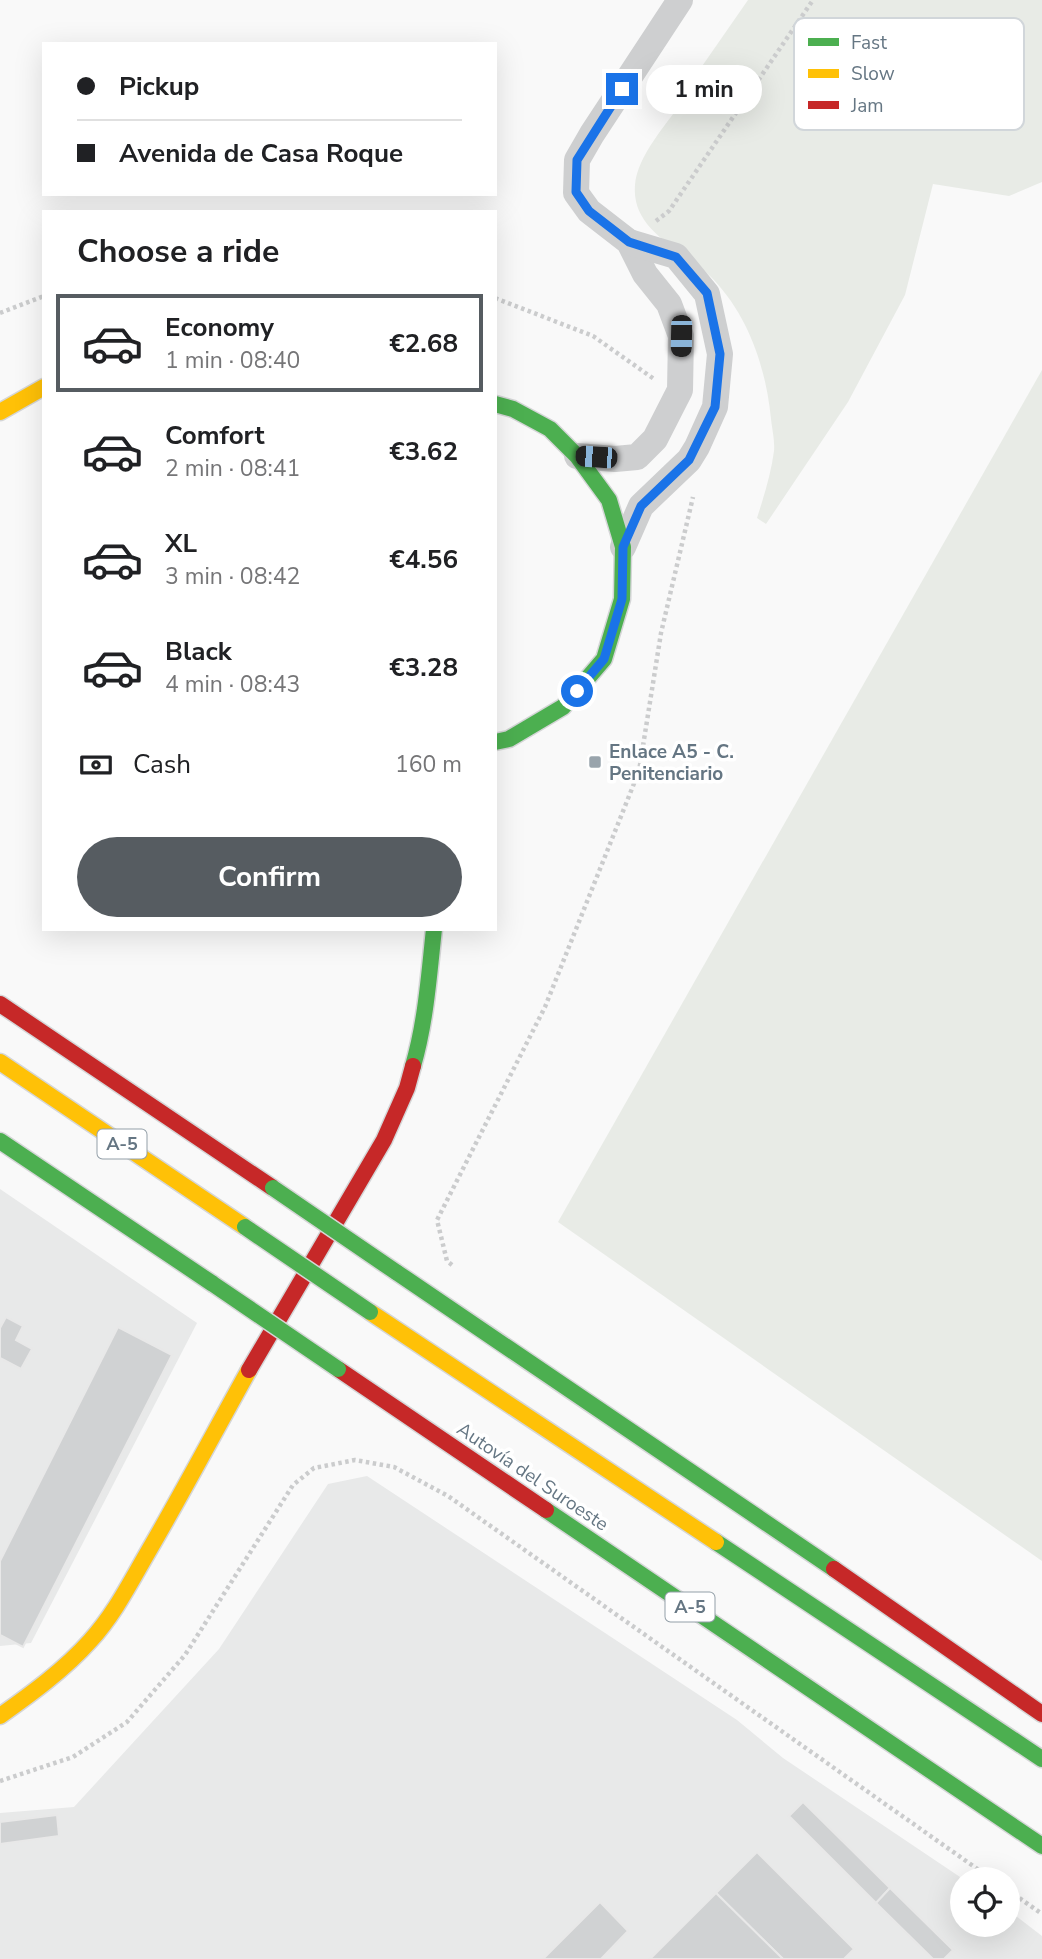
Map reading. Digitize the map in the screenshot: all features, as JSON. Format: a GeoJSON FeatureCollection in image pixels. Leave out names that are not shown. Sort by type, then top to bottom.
{"type":"FeatureCollection","features":[{"type":"Feature","properties":{"kind":"main road"},"geometry":{"type":"LineString","coordinates":[[0,412],[42,388]]}},
{"type":"Feature","properties":{"kind":"main road"},"geometry":{"type":"LineString","coordinates":[[497,405],[513,409],[550,429],[577,456],[609,500],[623,547],[622,599],[604,659],[563,707],[502,741]]}},
{"type":"Feature","properties":{"kind":"main road"},"geometry":{"type":"LineString","coordinates":[[0,1716],[67,1663],[90,1641],[116,1608],[192,1477],[247,1373],[384,1140],[407,1088],[419,1046],[434,931]]}},
{"type":"Feature","properties":{"kind":"main road"},"geometry":{"type":"LineString","coordinates":[[0,989],[25,1020]]}},
{"type":"Feature","properties":{"kind":"main road"},"geometry":{"type":"LineString","coordinates":[[0,1004],[745,1507],[1042,1714]]}},
{"type":"Feature","properties":{"kind":"main road","name":"A-5"},"geometry":{"type":"LineString","coordinates":[[0,1062],[1042,1759]]}},
{"type":"Feature","properties":{"kind":"main road","name":"Autovía del Suroeste"},"geometry":{"type":"LineString","coordinates":[[0,1141],[1042,1846]]}},
{"type":"Feature","properties":{"kind":"street"},"geometry":{"type":"LineString","coordinates":[[623,547],[641,506],[689,460],[697,447],[715,407],[720,354],[707,293],[676,257],[629,242],[589,211],[576,192],[577,160],[681,0]]}},
{"type":"Feature","properties":{"kind":"street"},"geometry":{"type":"LineString","coordinates":[[577,456],[615,459],[637,457],[655,439],[680,390],[681,336],[669,304],[645,274],[629,242]]}},
{"type":"Feature","properties":{"kind":"path"},"geometry":{"type":"LineString","coordinates":[[801,18],[813,0]]}},
{"type":"Feature","properties":{"kind":"path"},"geometry":{"type":"LineString","coordinates":[[629,242],[669,211],[794,28]]}},
{"type":"Feature","properties":{"kind":"path"},"geometry":{"type":"LineString","coordinates":[[0,313],[42,297]]}},
{"type":"Feature","properties":{"kind":"path"},"geometry":{"type":"LineString","coordinates":[[497,299],[593,336],[655,380],[655,391]]}},
{"type":"Feature","properties":{"kind":"path"},"geometry":{"type":"LineString","coordinates":[[456,1269],[447,1261],[437,1220],[545,1007],[639,771],[661,633],[694,494],[679,470]]}},
{"type":"Feature","properties":{"kind":"path"},"geometry":{"type":"LineString","coordinates":[[0,1781],[73,1757],[127,1723],[185,1655],[293,1485],[314,1468],[355,1460],[394,1468],[449,1496],[975,1867]]}},
{"type":"Feature","properties":{"kind":"path"},"geometry":{"type":"LineString","coordinates":[[1020,1898],[1042,1914]]}},
{"type":"Feature","properties":{"kind":"shaded area"},"geometry":{"type":"Polygon","coordinates":[[[748,0],[1042,0],[1042,182],[1009,196],[933,184],[905,295],[848,402],[766,524],[757,518],[769,477],[774,443],[769,400],[754,344],[726,294],[702,269],[651,228],[636,202],[635,185],[641,163],[662,128],[685,98],[682,95],[748,0]]]}},
{"type":"Feature","properties":{"kind":"shaded area"},"geometry":{"type":"Polygon","coordinates":[[[1042,370],[1042,1561],[558,1222],[1042,370]]]}},
{"type":"Feature","properties":{"kind":"shaded area"},"geometry":{"type":"Polygon","coordinates":[[[0,1189],[197,1323],[31,1643],[0,1646],[0,1189]]]}},
{"type":"Feature","properties":{"kind":"shaded area"},"geometry":{"type":"Polygon","coordinates":[[[367,1476],[737,1720],[783,1758],[950,1870],[950,1937],[1020,1937],[1020,1919],[1042,1936],[1042,1959],[0,1959],[0,1813],[74,1807],[219,1649],[328,1484],[367,1476]]]}},
{"type":"Feature","properties":{"kind":"building"},"geometry":{"type":"Polygon","coordinates":[[[6,1317],[23,1326],[16,1340],[32,1349],[21,1369],[0,1358],[0,1328],[6,1317]]]}},
{"type":"Feature","properties":{"kind":"building"},"geometry":{"type":"Polygon","coordinates":[[[118,1327],[172,1355],[23,1647],[0,1635],[0,1561],[118,1327]]]}},
{"type":"Feature","properties":{"kind":"building"},"geometry":{"type":"Polygon","coordinates":[[[803,1802],[890,1888],[876,1903],[789,1816],[803,1802]]]}},
{"type":"Feature","properties":{"kind":"building"},"geometry":{"type":"Polygon","coordinates":[[[57,1815],[59,1836],[0,1844],[0,1822],[57,1815]]]}},
{"type":"Feature","properties":{"kind":"building"},"geometry":{"type":"Polygon","coordinates":[[[757,1852],[854,1949],[844,1959],[783,1959],[716,1893],[757,1852]]]}},
{"type":"Feature","properties":{"kind":"building"},"geometry":{"type":"Polygon","coordinates":[[[890,1888],[953,1950],[944,1959],[933,1959],[876,1903],[890,1888]]]}},
{"type":"Feature","properties":{"kind":"building"},"geometry":{"type":"Polygon","coordinates":[[[716,1893],[783,1959],[650,1959],[716,1893]]]}},
{"type":"Feature","properties":{"kind":"building"},"geometry":{"type":"Polygon","coordinates":[[[600,1902],[628,1931],[601,1959],[543,1959],[600,1902]]]}},
{"type":"Feature","properties":{"kind":"traffic: fast"},"geometry":{"type":"LineString","coordinates":[[497,405],[513,409],[550,429],[577,456],[609,500],[623,547],[622,599],[604,659],[563,707],[509,739],[497,742]]}},
{"type":"Feature","properties":{"kind":"traffic: fast"},"geometry":{"type":"LineString","coordinates":[[413,1066],[424,1015],[434,931]]}},
{"type":"Feature","properties":{"kind":"traffic: fast"},"geometry":{"type":"LineString","coordinates":[[0,1141],[213,1284]]}},
{"type":"Feature","properties":{"kind":"traffic: fast"},"geometry":{"type":"LineString","coordinates":[[273,1188],[396,1272]]}},
{"type":"Feature","properties":{"kind":"traffic: fast"},"geometry":{"type":"LineString","coordinates":[[245,1227],[370,1312]]}},
{"type":"Feature","properties":{"kind":"traffic: fast"},"geometry":{"type":"LineString","coordinates":[[396,1272],[834,1569]]}},
{"type":"Feature","properties":{"kind":"traffic: fast"},"geometry":{"type":"LineString","coordinates":[[213,1284],[338,1369]]}},
{"type":"Feature","properties":{"kind":"traffic: fast"},"geometry":{"type":"LineString","coordinates":[[546,1510],[1042,1846]]}},
{"type":"Feature","properties":{"kind":"traffic: fast"},"geometry":{"type":"LineString","coordinates":[[716,1542],[1042,1759]]}},
{"type":"Feature","properties":{"kind":"traffic: slow"},"geometry":{"type":"LineString","coordinates":[[0,412],[42,388]]}},
{"type":"Feature","properties":{"kind":"traffic: slow"},"geometry":{"type":"LineString","coordinates":[[0,1062],[245,1227]]}},
{"type":"Feature","properties":{"kind":"traffic: slow"},"geometry":{"type":"LineString","coordinates":[[370,1312],[716,1542]]}},
{"type":"Feature","properties":{"kind":"traffic: slow"},"geometry":{"type":"LineString","coordinates":[[0,1716],[69,1662],[107,1620],[249,1370]]}},
{"type":"Feature","properties":{"kind":"traffic: jam"},"geometry":{"type":"LineString","coordinates":[[0,1004],[273,1188]]}},
{"type":"Feature","properties":{"kind":"traffic: jam"},"geometry":{"type":"LineString","coordinates":[[249,1370],[384,1140],[407,1088],[413,1066]]}},
{"type":"Feature","properties":{"kind":"traffic: jam"},"geometry":{"type":"LineString","coordinates":[[338,1369],[546,1510]]}},
{"type":"Feature","properties":{"kind":"traffic: jam"},"geometry":{"type":"LineString","coordinates":[[834,1569],[1042,1714]]}},
{"type":"Feature","properties":{"kind":"place","name":"Enlace A5 - C. Penitenciario"},"geometry":{"type":"Point","coordinates":[595,762]}},
{"type":"Feature","properties":{"kind":"route"},"geometry":{"type":"LineString","coordinates":[[577,691],[604,659],[622,599],[623,547],[641,506],[689,460],[715,407],[720,354],[707,293],[676,257],[629,242],[589,211],[576,192],[577,160],[622,89]]}}]}
